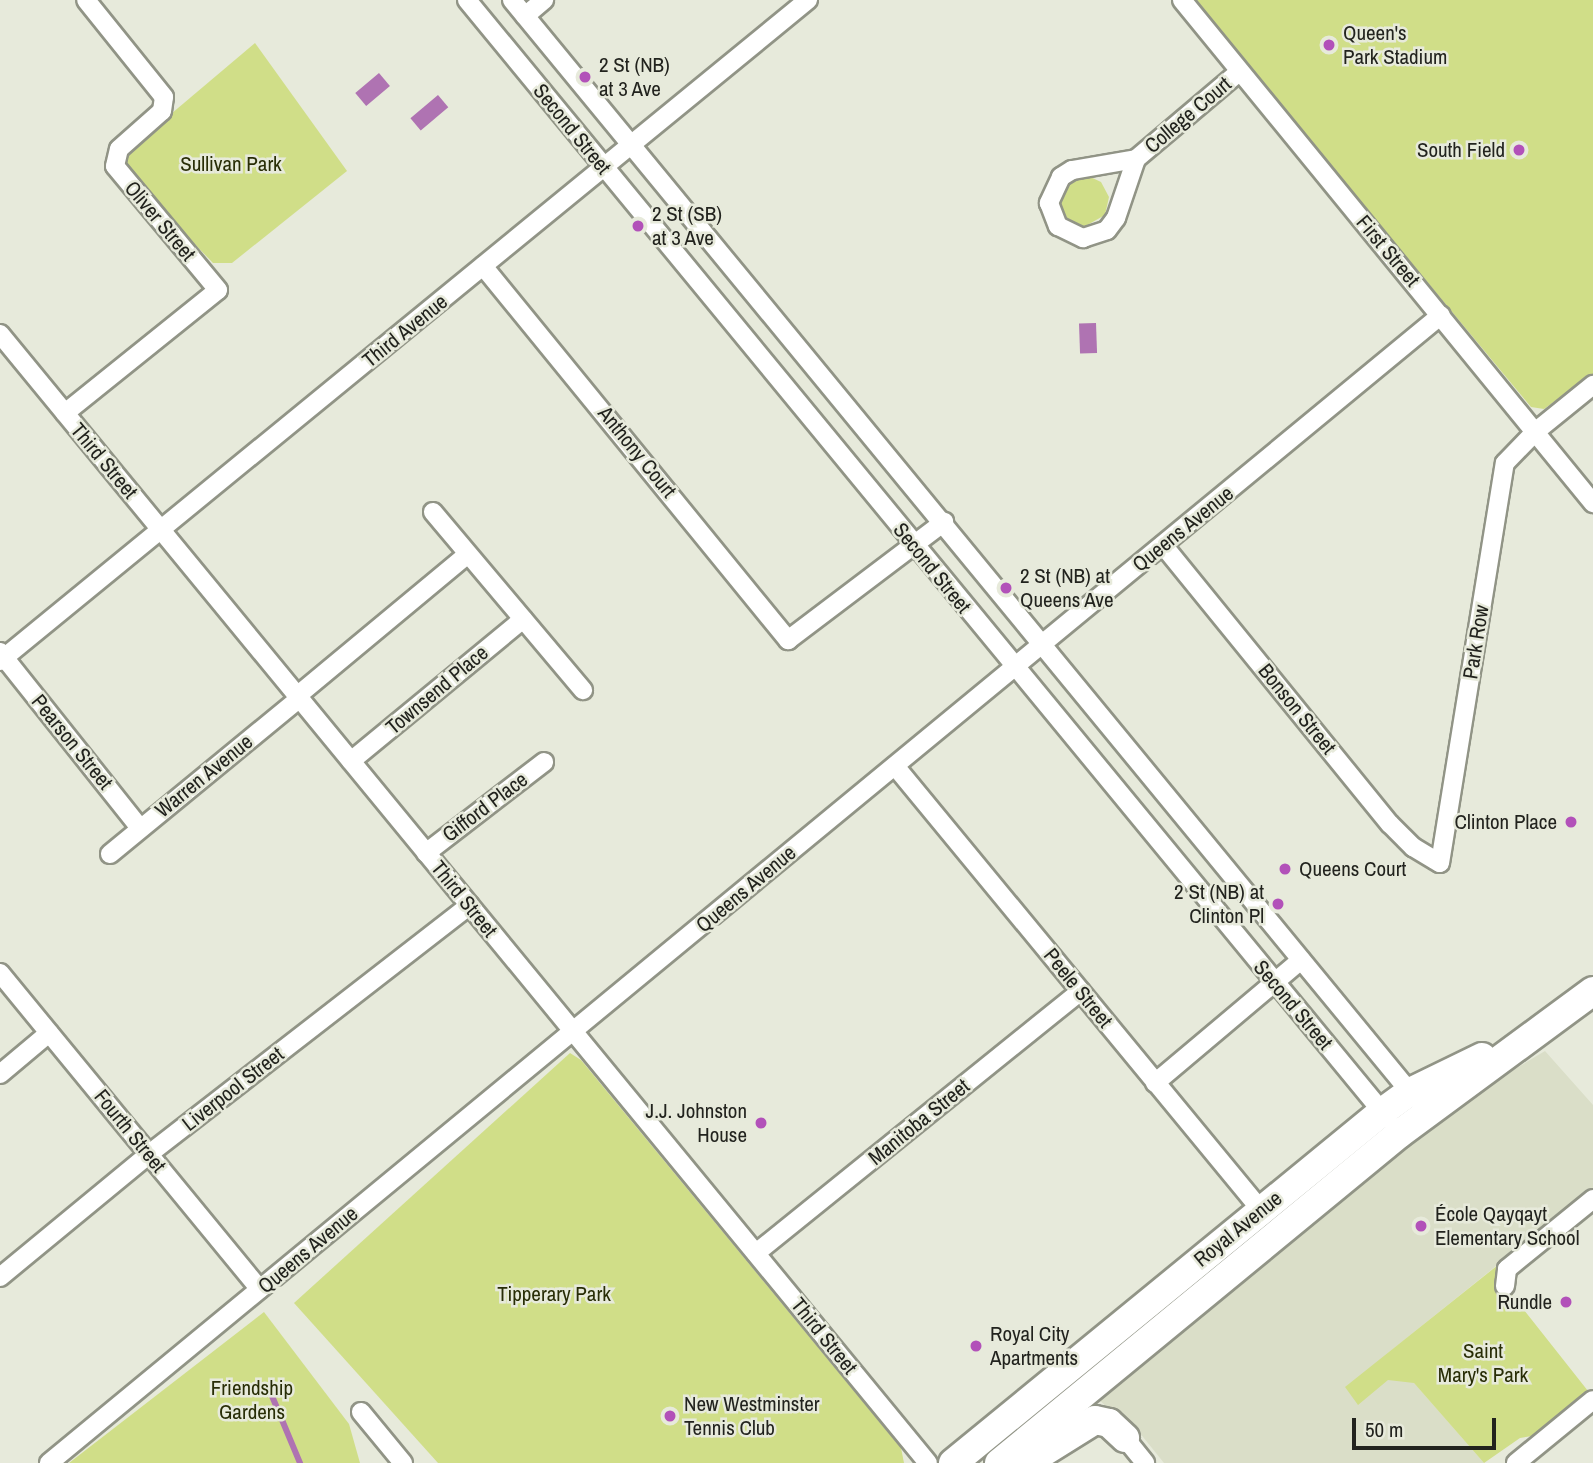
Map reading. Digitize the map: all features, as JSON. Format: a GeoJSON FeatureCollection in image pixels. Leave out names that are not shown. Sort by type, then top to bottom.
{"type":"FeatureCollection","features":[{"type":"Feature","properties":{"kind":"main road","name":"Royal Avenue"},"geometry":{"type":"LineString","coordinates":[[953,1463],[1382,1112],[1418,1102],[1545,1027],[1593,991]]}},
{"type":"Feature","properties":{"kind":"main road","name":"Royal Avenue"},"geometry":{"type":"LineString","coordinates":[[999,1463],[1399,1134],[1418,1102]]}},
{"type":"Feature","properties":{"kind":"main road"},"geometry":{"type":"LineString","coordinates":[[1026,1463],[1094,1420],[1108,1423],[1125,1438]]}},
{"type":"Feature","properties":{"kind":"street","name":"Oliver Street"},"geometry":{"type":"LineString","coordinates":[[65,413],[218,290],[115,166],[119,149],[162,111],[164,97],[86,0]]}},
{"type":"Feature","properties":{"kind":"street","name":"Second Street"},"geometry":{"type":"LineString","coordinates":[[467,0],[1399,1134]]}},
{"type":"Feature","properties":{"kind":"street","name":"Second Street"},"geometry":{"type":"LineString","coordinates":[[512,0],[944,522],[1041,645],[1418,1102]]}},
{"type":"Feature","properties":{"kind":"street"},"geometry":{"type":"LineString","coordinates":[[525,16],[544,0]]}},
{"type":"Feature","properties":{"kind":"street","name":"Third Avenue"},"geometry":{"type":"LineString","coordinates":[[1,657],[161,531],[808,0]]}},
{"type":"Feature","properties":{"kind":"street","name":"First Street"},"geometry":{"type":"LineString","coordinates":[[1182,0],[1593,503]]}},
{"type":"Feature","properties":{"kind":"street","name":"College Court"},"geometry":{"type":"LineString","coordinates":[[1136,159],[1116,218],[1107,230],[1083,238],[1058,226],[1049,203],[1061,177],[1072,170],[1136,159],[1240,72]]}},
{"type":"Feature","properties":{"kind":"street","name":"Anthony Court"},"geometry":{"type":"LineString","coordinates":[[484,266],[788,640],[913,545]]}},
{"type":"Feature","properties":{"kind":"street","name":"Queens Avenue"},"geometry":{"type":"LineString","coordinates":[[49,1463],[1441,315]]}},
{"type":"Feature","properties":{"kind":"street","name":"Third Street"},"geometry":{"type":"LineString","coordinates":[[0,334],[470,905],[571,1033],[756,1252],[928,1463]]}},
{"type":"Feature","properties":{"kind":"street","name":"Park Row"},"geometry":{"type":"LineString","coordinates":[[1440,863],[1505,463],[1535,432],[1593,385]]}},
{"type":"Feature","properties":{"kind":"street"},"geometry":{"type":"LineString","coordinates":[[433,512],[583,690]]}},
{"type":"Feature","properties":{"kind":"street"},"geometry":{"type":"LineString","coordinates":[[913,545],[944,522]]}},
{"type":"Feature","properties":{"kind":"street","name":"Bonson Street"},"geometry":{"type":"LineString","coordinates":[[1163,545],[1390,824],[1413,847],[1440,863]]}},
{"type":"Feature","properties":{"kind":"street"},"geometry":{"type":"LineString","coordinates":[[298,697],[468,554]]}},
{"type":"Feature","properties":{"kind":"street","name":"Townsend Place"},"geometry":{"type":"LineString","coordinates":[[351,761],[523,619]]}},
{"type":"Feature","properties":{"kind":"street","name":"Pearson Street"},"geometry":{"type":"LineString","coordinates":[[1,657],[140,828]]}},
{"type":"Feature","properties":{"kind":"street","name":"Warren Avenue"},"geometry":{"type":"LineString","coordinates":[[110,854],[298,697]]}},
{"type":"Feature","properties":{"kind":"street","name":"Gifford Place"},"geometry":{"type":"LineString","coordinates":[[426,853],[544,762]]}},
{"type":"Feature","properties":{"kind":"street","name":"Peele Street"},"geometry":{"type":"LineString","coordinates":[[895,766],[1261,1210]]}},
{"type":"Feature","properties":{"kind":"street","name":"Liverpool Street"},"geometry":{"type":"LineString","coordinates":[[0,1277],[149,1154],[470,905]]}},
{"type":"Feature","properties":{"kind":"street"},"geometry":{"type":"LineString","coordinates":[[1155,1083],[1301,960]]}},
{"type":"Feature","properties":{"kind":"street","name":"Fourth Street"},"geometry":{"type":"LineString","coordinates":[[0,973],[260,1289]]}},
{"type":"Feature","properties":{"kind":"street","name":"Manitoba Street"},"geometry":{"type":"LineString","coordinates":[[756,1252],[1081,991]]}},
{"type":"Feature","properties":{"kind":"street"},"geometry":{"type":"LineString","coordinates":[[0,1074],[49,1033]]}},
{"type":"Feature","properties":{"kind":"street"},"geometry":{"type":"LineString","coordinates":[[1505,1286],[1507,1269],[1593,1199]]}},
{"type":"Feature","properties":{"kind":"street"},"geometry":{"type":"LineString","coordinates":[[1516,1463],[1593,1400]]}},
{"type":"Feature","properties":{"kind":"street"},"geometry":{"type":"LineString","coordinates":[[361,1412],[403,1463]]}},
{"type":"Feature","properties":{"kind":"street"},"geometry":{"type":"LineString","coordinates":[[1125,1438],[1145,1463]]}},
{"type":"Feature","properties":{"kind":"shaded area"},"geometry":{"type":"Polygon","coordinates":[[[379,73],[390,86],[366,106],[355,93],[379,73]]]}},
{"type":"Feature","properties":{"kind":"shaded area"},"geometry":{"type":"Polygon","coordinates":[[[438,95],[448,107],[421,130],[410,118],[438,95]]]}},
{"type":"Feature","properties":{"kind":"shaded area"},"geometry":{"type":"Polygon","coordinates":[[[1096,323],[1097,353],[1080,354],[1079,324],[1096,323]]]}},
{"type":"Feature","properties":{"kind":"shaded area","name":"École Qayqayt Elementary School"},"geometry":{"type":"Polygon","coordinates":[[[1545,1051],[1593,1105],[1593,1188],[1388,1353],[1484,1463],[1164,1463],[1127,1417],[1115,1415],[1093,1394],[1440,1114],[1545,1051]]]}},
{"type":"Feature","properties":{"kind":"green space"},"geometry":{"type":"Polygon","coordinates":[[[1193,0],[1593,0],[1593,374],[1544,409],[1531,407],[1193,0]]]}},
{"type":"Feature","properties":{"kind":"green space","name":"Sullivan Park"},"geometry":{"type":"Polygon","coordinates":[[[255,43],[347,171],[232,263],[213,263],[125,172],[122,162],[126,152],[255,43]]]}},
{"type":"Feature","properties":{"kind":"green space"},"geometry":{"type":"Polygon","coordinates":[[[1084,174],[1101,182],[1109,197],[1105,215],[1082,228],[1066,222],[1057,209],[1061,184],[1084,174]]]}},
{"type":"Feature","properties":{"kind":"green space","name":"Tipperary Park"},"geometry":{"type":"Polygon","coordinates":[[[570,1053],[581,1060],[901,1448],[904,1463],[438,1463],[294,1303],[570,1053]]]}},
{"type":"Feature","properties":{"kind":"green space","name":"Saint Mary's Park"},"geometry":{"type":"Polygon","coordinates":[[[1498,1265],[1494,1286],[1505,1286],[1588,1391],[1532,1436],[1520,1438],[1484,1463],[1414,1383],[1388,1380],[1358,1405],[1345,1387],[1498,1265]]]}},
{"type":"Feature","properties":{"kind":"green space","name":"Friendship Gardens"},"geometry":{"type":"Polygon","coordinates":[[[264,1312],[349,1424],[360,1463],[69,1463],[264,1312]]]}},
{"type":"Feature","properties":{"kind":"waterway"},"geometry":{"type":"LineString","coordinates":[[272,1396],[300,1463]]}},
{"type":"Feature","properties":{"kind":"place","name":"Queen's Park Stadium"},"geometry":{"type":"Point","coordinates":[1329,45]}},
{"type":"Feature","properties":{"kind":"place","name":"2 St (NB) at 3 Ave"},"geometry":{"type":"Point","coordinates":[585,77]}},
{"type":"Feature","properties":{"kind":"place","name":"South Field"},"geometry":{"type":"Point","coordinates":[1519,150]}},
{"type":"Feature","properties":{"kind":"place","name":"2 St (SB) at 3 Ave"},"geometry":{"type":"Point","coordinates":[638,226]}},
{"type":"Feature","properties":{"kind":"place","name":"2 St (NB) at Queens Ave"},"geometry":{"type":"Point","coordinates":[1006,588]}},
{"type":"Feature","properties":{"kind":"place","name":"Clinton Place"},"geometry":{"type":"Point","coordinates":[1571,822]}},
{"type":"Feature","properties":{"kind":"place","name":"Queens Court"},"geometry":{"type":"Point","coordinates":[1285,869]}},
{"type":"Feature","properties":{"kind":"place","name":"2 St (NB) at Clinton Pl"},"geometry":{"type":"Point","coordinates":[1278,904]}},
{"type":"Feature","properties":{"kind":"place","name":"J.J. Johnston House"},"geometry":{"type":"Point","coordinates":[761,1123]}},
{"type":"Feature","properties":{"kind":"place","name":"École Qayqayt Elementary School"},"geometry":{"type":"Point","coordinates":[1421,1226]}},
{"type":"Feature","properties":{"kind":"place","name":"Rundle"},"geometry":{"type":"Point","coordinates":[1566,1302]}},
{"type":"Feature","properties":{"kind":"place","name":"Royal City Apartments"},"geometry":{"type":"Point","coordinates":[976,1346]}},
{"type":"Feature","properties":{"kind":"place","name":"New Westminster Tennis Club"},"geometry":{"type":"Point","coordinates":[670,1416]}}]}
